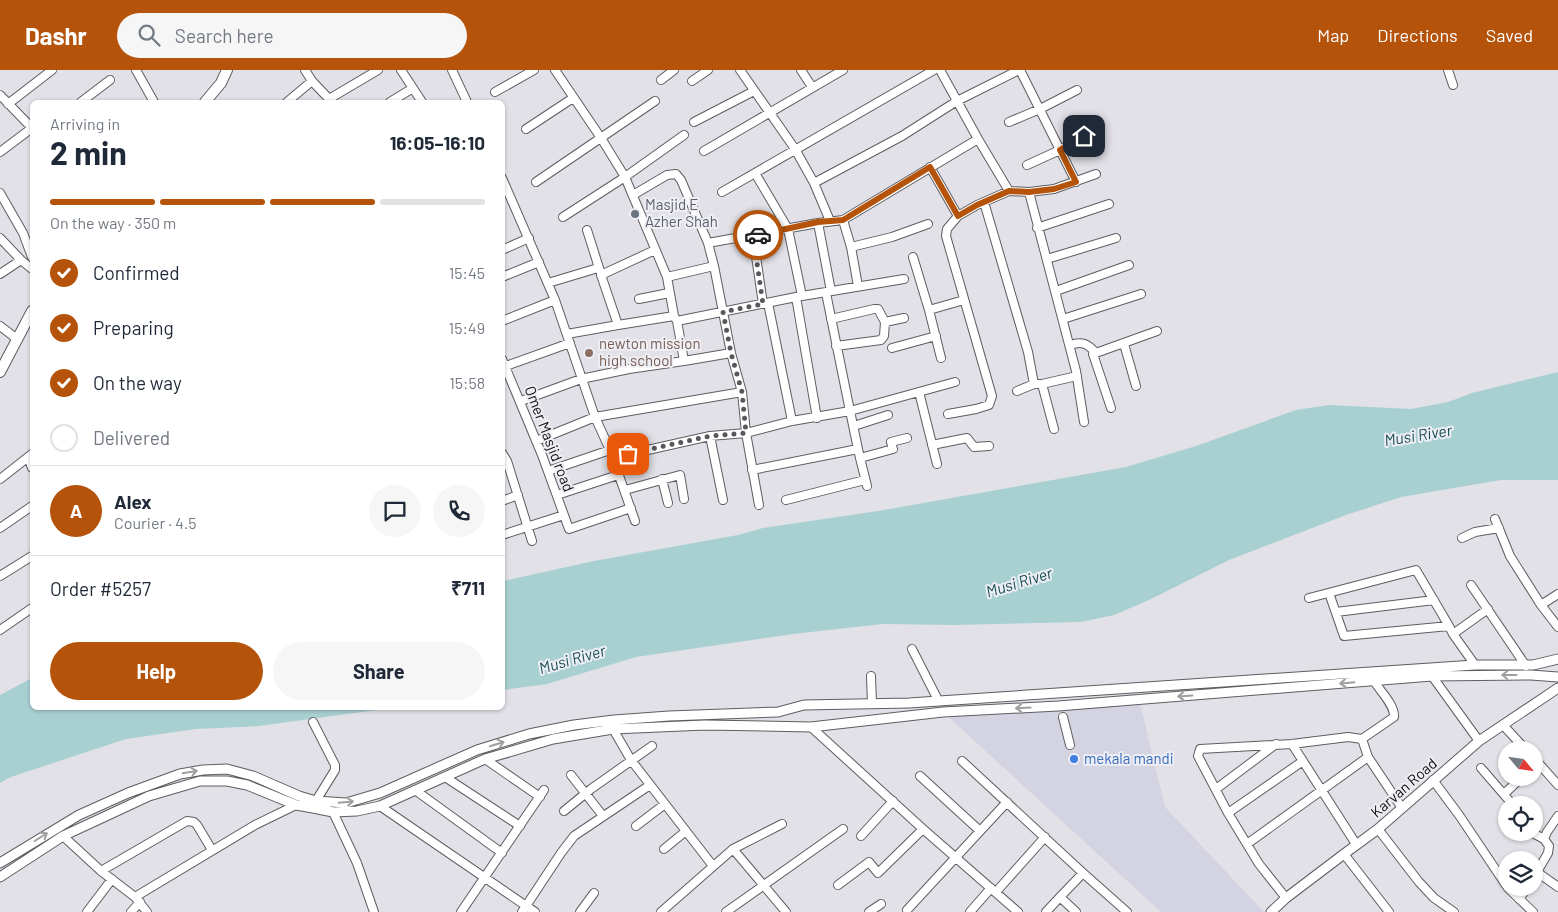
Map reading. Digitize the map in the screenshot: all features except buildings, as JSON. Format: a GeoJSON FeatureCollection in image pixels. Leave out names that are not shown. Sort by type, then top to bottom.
{"type":"FeatureCollection","features":[{"type":"Feature","properties":{"kind":"main road"},"geometry":{"type":"LineString","coordinates":[[207,100],[220,83],[227,70]]}},
{"type":"Feature","properties":{"kind":"main road"},"geometry":{"type":"LineString","coordinates":[[0,372],[30,315]]}},
{"type":"Feature","properties":{"kind":"street"},"geometry":{"type":"LineString","coordinates":[[8,104],[52,70]]}},
{"type":"Feature","properties":{"kind":"street"},"geometry":{"type":"LineString","coordinates":[[136,70],[153,100]]}},
{"type":"Feature","properties":{"kind":"street"},"geometry":{"type":"LineString","coordinates":[[305,70],[312,81],[330,100],[363,74],[378,70]]}},
{"type":"Feature","properties":{"kind":"street"},"geometry":{"type":"LineString","coordinates":[[401,70],[421,100]]}},
{"type":"Feature","properties":{"kind":"street"},"geometry":{"type":"LineString","coordinates":[[452,70],[466,100]]}},
{"type":"Feature","properties":{"kind":"street"},"geometry":{"type":"LineString","coordinates":[[495,92],[534,70]]}},
{"type":"Feature","properties":{"kind":"street"},"geometry":{"type":"LineString","coordinates":[[555,70],[601,138],[625,177],[633,195],[667,277],[684,361]]}},
{"type":"Feature","properties":{"kind":"street"},"geometry":{"type":"LineString","coordinates":[[661,80],[674,70]]}},
{"type":"Feature","properties":{"kind":"street"},"geometry":{"type":"LineString","coordinates":[[692,81],[708,70]]}},
{"type":"Feature","properties":{"kind":"street"},"geometry":{"type":"LineString","coordinates":[[740,70],[795,149],[814,183],[830,221]]}},
{"type":"Feature","properties":{"kind":"street"},"geometry":{"type":"LineString","coordinates":[[801,70],[812,87]]}},
{"type":"Feature","properties":{"kind":"street"},"geometry":{"type":"LineString","coordinates":[[704,151],[842,70]]}},
{"type":"Feature","properties":{"kind":"street"},"geometry":{"type":"LineString","coordinates":[[722,192],[795,149],[885,100],[934,70]]}},
{"type":"Feature","properties":{"kind":"street"},"geometry":{"type":"LineString","coordinates":[[940,70],[1009,191]]}},
{"type":"Feature","properties":{"kind":"street"},"geometry":{"type":"LineString","coordinates":[[814,183],[902,136],[957,101],[1019,70],[1076,182]]}},
{"type":"Feature","properties":{"kind":"street"},"geometry":{"type":"LineString","coordinates":[[1448,70],[1453,85]]}},
{"type":"Feature","properties":{"kind":"street"},"geometry":{"type":"LineString","coordinates":[[84,100],[110,80]]}},
{"type":"Feature","properties":{"kind":"street"},"geometry":{"type":"LineString","coordinates":[[289,100],[312,81]]}},
{"type":"Feature","properties":{"kind":"street"},"geometry":{"type":"LineString","coordinates":[[393,100],[413,88]]}},
{"type":"Feature","properties":{"kind":"street"},"geometry":{"type":"LineString","coordinates":[[1009,122],[1077,90]]}},
{"type":"Feature","properties":{"kind":"street"},"geometry":{"type":"LineString","coordinates":[[694,122],[754,91]]}},
{"type":"Feature","properties":{"kind":"street"},"geometry":{"type":"LineString","coordinates":[[0,95],[30,126]]}},
{"type":"Feature","properties":{"kind":"street"},"geometry":{"type":"LineString","coordinates":[[526,129],[573,98]]}},
{"type":"Feature","properties":{"kind":"street"},"geometry":{"type":"LineString","coordinates":[[536,182],[655,101]]}},
{"type":"Feature","properties":{"kind":"street"},"geometry":{"type":"LineString","coordinates":[[0,152],[30,130]]}},
{"type":"Feature","properties":{"kind":"street"},"geometry":{"type":"LineString","coordinates":[[1027,165],[1097,130]]}},
{"type":"Feature","properties":{"kind":"street"},"geometry":{"type":"LineString","coordinates":[[563,217],[625,177],[684,135]]}},
{"type":"Feature","properties":{"kind":"street"},"geometry":{"type":"LineString","coordinates":[[708,243],[753,236],[818,222],[843,220],[978,139]]}},
{"type":"Feature","properties":{"kind":"street"},"geometry":{"type":"LineString","coordinates":[[930,167],[958,216]]}},
{"type":"Feature","properties":{"kind":"street"},"geometry":{"type":"LineString","coordinates":[[755,173],[788,229],[817,418]]}},
{"type":"Feature","properties":{"kind":"street"},"geometry":{"type":"LineString","coordinates":[[633,195],[668,174],[676,174],[681,180],[708,243],[731,353],[742,392],[746,433],[759,505]]}},
{"type":"Feature","properties":{"kind":"street"},"geometry":{"type":"LineString","coordinates":[[948,414],[989,405],[992,396],[946,236],[948,228],[958,216],[1009,191],[1029,192],[1054,189],[1096,174]]}},
{"type":"Feature","properties":{"kind":"street"},"geometry":{"type":"LineString","coordinates":[[505,185],[555,300],[581,379],[635,520]]}},
{"type":"Feature","properties":{"kind":"street"},"geometry":{"type":"LineString","coordinates":[[1029,192],[1037,228],[1070,345],[1084,422]]}},
{"type":"Feature","properties":{"kind":"street"},"geometry":{"type":"LineString","coordinates":[[0,193],[23,233],[30,252]]}},
{"type":"Feature","properties":{"kind":"street"},"geometry":{"type":"LineString","coordinates":[[984,202],[1028,352],[1054,429]]}},
{"type":"Feature","properties":{"kind":"street"},"geometry":{"type":"LineString","coordinates":[[1037,228],[1109,204]]}},
{"type":"Feature","properties":{"kind":"street"},"geometry":{"type":"LineString","coordinates":[[843,220],[851,247],[858,286]]}},
{"type":"Feature","properties":{"kind":"street"},"geometry":{"type":"LineString","coordinates":[[786,500],[866,483],[831,319],[829,292],[818,222]]}},
{"type":"Feature","properties":{"kind":"street"},"geometry":{"type":"LineString","coordinates":[[851,247],[892,237],[928,224]]}},
{"type":"Feature","properties":{"kind":"street"},"geometry":{"type":"LineString","coordinates":[[587,230],[618,325]]}},
{"type":"Feature","properties":{"kind":"street"},"geometry":{"type":"LineString","coordinates":[[753,236],[765,304],[792,421]]}},
{"type":"Feature","properties":{"kind":"street"},"geometry":{"type":"LineString","coordinates":[[0,238],[30,267]]}},
{"type":"Feature","properties":{"kind":"street"},"geometry":{"type":"LineString","coordinates":[[505,249],[529,238]]}},
{"type":"Feature","properties":{"kind":"street"},"geometry":{"type":"LineString","coordinates":[[1047,259],[1116,238]]}},
{"type":"Feature","properties":{"kind":"street"},"geometry":{"type":"LineString","coordinates":[[548,283],[600,272],[655,250]]}},
{"type":"Feature","properties":{"kind":"street"},"geometry":{"type":"LineString","coordinates":[[913,257],[941,358]]}},
{"type":"Feature","properties":{"kind":"street"},"geometry":{"type":"LineString","coordinates":[[0,274],[21,260]]}},
{"type":"Feature","properties":{"kind":"street"},"geometry":{"type":"LineString","coordinates":[[505,276],[539,262]]}},
{"type":"Feature","properties":{"kind":"street"},"geometry":{"type":"LineString","coordinates":[[1056,291],[1129,265]]}},
{"type":"Feature","properties":{"kind":"street"},"geometry":{"type":"LineString","coordinates":[[667,277],[714,266]]}},
{"type":"Feature","properties":{"kind":"street"},"geometry":{"type":"LineString","coordinates":[[567,334],[618,325],[723,312],[799,296],[904,279]]}},
{"type":"Feature","properties":{"kind":"street"},"geometry":{"type":"LineString","coordinates":[[639,298],[670,292]]}},
{"type":"Feature","properties":{"kind":"street"},"geometry":{"type":"LineString","coordinates":[[1063,319],[1141,294]]}},
{"type":"Feature","properties":{"kind":"street"},"geometry":{"type":"LineString","coordinates":[[505,320],[555,300]]}},
{"type":"Feature","properties":{"kind":"street"},"geometry":{"type":"LineString","coordinates":[[929,310],[964,300]]}},
{"type":"Feature","properties":{"kind":"street"},"geometry":{"type":"LineString","coordinates":[[831,319],[878,309],[885,322],[884,336],[880,340],[836,346]]}},
{"type":"Feature","properties":{"kind":"street"},"geometry":{"type":"LineString","coordinates":[[885,322],[904,318]]}},
{"type":"Feature","properties":{"kind":"street"},"geometry":{"type":"LineString","coordinates":[[0,326],[17,339]]}},
{"type":"Feature","properties":{"kind":"street"},"geometry":{"type":"LineString","coordinates":[[1111,408],[1093,354],[1157,331]]}},
{"type":"Feature","properties":{"kind":"street"},"geometry":{"type":"LineString","coordinates":[[892,348],[936,336]]}},
{"type":"Feature","properties":{"kind":"street"},"geometry":{"type":"LineString","coordinates":[[1070,345],[1079,342],[1088,344],[1096,353]]}},
{"type":"Feature","properties":{"kind":"street"},"geometry":{"type":"LineString","coordinates":[[505,363],[570,343]]}},
{"type":"Feature","properties":{"kind":"street"},"geometry":{"type":"LineString","coordinates":[[1124,344],[1136,386]]}},
{"type":"Feature","properties":{"kind":"street"},"geometry":{"type":"LineString","coordinates":[[521,401],[581,379],[629,369],[731,353]]}},
{"type":"Feature","properties":{"kind":"street","name":"Omer Masjid road"},"geometry":{"type":"LineString","coordinates":[[505,365],[521,401],[569,529],[631,508]]}},
{"type":"Feature","properties":{"kind":"street"},"geometry":{"type":"LineString","coordinates":[[1017,391],[1038,384],[1077,376]]}},
{"type":"Feature","properties":{"kind":"street"},"geometry":{"type":"LineString","coordinates":[[548,471],[611,454],[710,436],[746,433],[792,421],[850,411],[955,382]]}},
{"type":"Feature","properties":{"kind":"street"},"geometry":{"type":"LineString","coordinates":[[536,441],[595,417],[742,392]]}},
{"type":"Feature","properties":{"kind":"street"},"geometry":{"type":"LineString","coordinates":[[918,392],[937,464]]}},
{"type":"Feature","properties":{"kind":"street"},"geometry":{"type":"LineString","coordinates":[[854,426],[888,415]]}},
{"type":"Feature","properties":{"kind":"street"},"geometry":{"type":"LineString","coordinates":[[710,436],[723,500]]}},
{"type":"Feature","properties":{"kind":"street"},"geometry":{"type":"LineString","coordinates":[[860,458],[893,449],[891,442],[906,438]]}},
{"type":"Feature","properties":{"kind":"street"},"geometry":{"type":"LineString","coordinates":[[932,445],[967,438],[974,448],[989,446]]}},
{"type":"Feature","properties":{"kind":"street"},"geometry":{"type":"LineString","coordinates":[[752,470],[858,449]]}},
{"type":"Feature","properties":{"kind":"street"},"geometry":{"type":"LineString","coordinates":[[0,479],[30,456]]}},
{"type":"Feature","properties":{"kind":"street"},"geometry":{"type":"LineString","coordinates":[[506,472],[518,495],[532,541]]}},
{"type":"Feature","properties":{"kind":"street"},"geometry":{"type":"LineString","coordinates":[[557,495],[618,475]]}},
{"type":"Feature","properties":{"kind":"street"},"geometry":{"type":"LineString","coordinates":[[625,490],[662,479],[680,476],[684,499]]}},
{"type":"Feature","properties":{"kind":"street"},"geometry":{"type":"LineString","coordinates":[[662,479],[668,504]]}},
{"type":"Feature","properties":{"kind":"street"},"geometry":{"type":"LineString","coordinates":[[505,500],[518,495]]}},
{"type":"Feature","properties":{"kind":"street"},"geometry":{"type":"LineString","coordinates":[[0,528],[30,507]]}},
{"type":"Feature","properties":{"kind":"street"},"geometry":{"type":"LineString","coordinates":[[505,533],[564,515]]}},
{"type":"Feature","properties":{"kind":"street"},"geometry":{"type":"LineString","coordinates":[[1495,519],[1510,556],[1558,628]]}},
{"type":"Feature","properties":{"kind":"street"},"geometry":{"type":"LineString","coordinates":[[1462,538],[1476,532],[1499,528]]}},
{"type":"Feature","properties":{"kind":"street"},"geometry":{"type":"LineString","coordinates":[[0,576],[30,557]]}},
{"type":"Feature","properties":{"kind":"street"},"geometry":{"type":"LineString","coordinates":[[1309,598],[1416,570],[1453,634],[1475,664]]}},
{"type":"Feature","properties":{"kind":"street"},"geometry":{"type":"LineString","coordinates":[[1471,584],[1526,666]]}},
{"type":"Feature","properties":{"kind":"street"},"geometry":{"type":"LineString","coordinates":[[1329,593],[1344,636],[1449,626]]}},
{"type":"Feature","properties":{"kind":"street"},"geometry":{"type":"LineString","coordinates":[[1541,605],[1558,594]]}},
{"type":"Feature","properties":{"kind":"street"},"geometry":{"type":"LineString","coordinates":[[1336,612],[1434,600]]}},
{"type":"Feature","properties":{"kind":"street"},"geometry":{"type":"LineString","coordinates":[[0,630],[30,609]]}},
{"type":"Feature","properties":{"kind":"street"},"geometry":{"type":"LineString","coordinates":[[1453,634],[1488,609]]}},
{"type":"Feature","properties":{"kind":"street"},"geometry":{"type":"LineString","coordinates":[[912,650],[938,700]]}},
{"type":"Feature","properties":{"kind":"street"},"geometry":{"type":"LineString","coordinates":[[0,876],[63,836],[149,796],[200,781],[227,781],[248,785],[296,805],[346,802],[380,793],[477,750],[529,734],[574,724],[778,712],[804,706],[909,703],[1332,676],[1475,664],[1526,666],[1558,659]]}},
{"type":"Feature","properties":{"kind":"street"},"geometry":{"type":"LineString","coordinates":[[0,863],[79,815],[128,793],[180,774],[203,770],[227,769],[253,776],[333,812],[357,811],[380,806],[484,759],[552,739],[613,729],[705,725],[811,727],[943,712],[1058,706],[1432,676],[1511,674],[1558,677]]}},
{"type":"Feature","properties":{"kind":"street"},"geometry":{"type":"LineString","coordinates":[[871,676],[872,704]]}},
{"type":"Feature","properties":{"kind":"street"},"geometry":{"type":"LineString","coordinates":[[1432,676],[1479,741]]}},
{"type":"Feature","properties":{"kind":"street"},"geometry":{"type":"LineString","coordinates":[[1286,898],[1259,864],[1228,813],[1198,756],[1200,749],[1292,744],[1348,737],[1362,739],[1394,716],[1392,706],[1374,681]]}},
{"type":"Feature","properties":{"kind":"street","name":"Karvan Road"},"geometry":{"type":"LineString","coordinates":[[1271,912],[1286,898],[1378,829],[1479,741],[1558,688]]}},
{"type":"Feature","properties":{"kind":"street"},"geometry":{"type":"LineString","coordinates":[[705,715],[705,725]]}},
{"type":"Feature","properties":{"kind":"street"},"geometry":{"type":"LineString","coordinates":[[1063,717],[1070,744]]}},
{"type":"Feature","properties":{"kind":"street"},"geometry":{"type":"LineString","coordinates":[[313,722],[335,770],[314,805]]}},
{"type":"Feature","properties":{"kind":"street"},"geometry":{"type":"LineString","coordinates":[[1503,725],[1518,741]]}},
{"type":"Feature","properties":{"kind":"street"},"geometry":{"type":"LineString","coordinates":[[811,727],[1018,912]]}},
{"type":"Feature","properties":{"kind":"street"},"geometry":{"type":"LineString","coordinates":[[613,729],[650,785],[713,866]]}},
{"type":"Feature","properties":{"kind":"street"},"geometry":{"type":"LineString","coordinates":[[1362,739],[1368,757],[1402,808]]}},
{"type":"Feature","properties":{"kind":"street"},"geometry":{"type":"LineString","coordinates":[[1216,789],[1276,744]]}},
{"type":"Feature","properties":{"kind":"street"},"geometry":{"type":"LineString","coordinates":[[1292,744],[1356,844]]}},
{"type":"Feature","properties":{"kind":"street"},"geometry":{"type":"LineString","coordinates":[[564,810],[652,746]]}},
{"type":"Feature","properties":{"kind":"street"},"geometry":{"type":"LineString","coordinates":[[1247,844],[1368,757]]}},
{"type":"Feature","properties":{"kind":"street"},"geometry":{"type":"LineString","coordinates":[[461,912],[542,793],[484,759]]}},
{"type":"Feature","properties":{"kind":"street"},"geometry":{"type":"LineString","coordinates":[[962,760],[1127,912]]}},
{"type":"Feature","properties":{"kind":"street"},"geometry":{"type":"LineString","coordinates":[[1228,813],[1303,761]]}},
{"type":"Feature","properties":{"kind":"street"},"geometry":{"type":"LineString","coordinates":[[1481,768],[1504,794],[1512,786]]}},
{"type":"Feature","properties":{"kind":"street"},"geometry":{"type":"LineString","coordinates":[[1543,770],[1558,785]]}},
{"type":"Feature","properties":{"kind":"street"},"geometry":{"type":"LineString","coordinates":[[571,775],[603,816]]}},
{"type":"Feature","properties":{"kind":"street"},"geometry":{"type":"LineString","coordinates":[[920,776],[980,831]]}},
{"type":"Feature","properties":{"kind":"street"},"geometry":{"type":"LineString","coordinates":[[445,777],[520,826]]}},
{"type":"Feature","properties":{"kind":"street"},"geometry":{"type":"LineString","coordinates":[[1434,780],[1498,873]]}},
{"type":"Feature","properties":{"kind":"street"},"geometry":{"type":"LineString","coordinates":[[524,909],[574,836],[650,785]]}},
{"type":"Feature","properties":{"kind":"street"},"geometry":{"type":"LineString","coordinates":[[415,790],[502,853]]}},
{"type":"Feature","properties":{"kind":"street"},"geometry":{"type":"LineString","coordinates":[[860,836],[893,801]]}},
{"type":"Feature","properties":{"kind":"street"},"geometry":{"type":"LineString","coordinates":[[907,910],[1007,802]]}},
{"type":"Feature","properties":{"kind":"street"},"geometry":{"type":"LineString","coordinates":[[636,826],[665,804]]}},
{"type":"Feature","properties":{"kind":"street"},"geometry":{"type":"LineString","coordinates":[[131,912],[138,899],[212,850],[255,824],[296,805]]}},
{"type":"Feature","properties":{"kind":"street"},"geometry":{"type":"LineString","coordinates":[[380,806],[484,877],[524,909],[535,912]]}},
{"type":"Feature","properties":{"kind":"street"},"geometry":{"type":"LineString","coordinates":[[333,812],[357,863],[374,912]]}},
{"type":"Feature","properties":{"kind":"street"},"geometry":{"type":"LineString","coordinates":[[1543,861],[1548,853],[1549,846],[1544,839],[1558,816]]}},
{"type":"Feature","properties":{"kind":"street"},"geometry":{"type":"LineString","coordinates":[[101,871],[188,821],[197,824],[212,850]]}},
{"type":"Feature","properties":{"kind":"street"},"geometry":{"type":"LineString","coordinates":[[661,912],[733,849],[782,824]]}},
{"type":"Feature","properties":{"kind":"street"},"geometry":{"type":"LineString","coordinates":[[726,912],[844,829]]}},
{"type":"Feature","properties":{"kind":"street"},"geometry":{"type":"LineString","coordinates":[[838,885],[869,862],[878,873],[923,829]]}},
{"type":"Feature","properties":{"kind":"street"},"geometry":{"type":"LineString","coordinates":[[1378,829],[1419,882],[1434,898],[1454,912]]}},
{"type":"Feature","properties":{"kind":"street"},"geometry":{"type":"LineString","coordinates":[[664,849],[686,831]]}},
{"type":"Feature","properties":{"kind":"street"},"geometry":{"type":"LineString","coordinates":[[63,836],[101,871],[138,899],[147,912]]}},
{"type":"Feature","properties":{"kind":"street"},"geometry":{"type":"LineString","coordinates":[[970,912],[1045,837]]}},
{"type":"Feature","properties":{"kind":"street"},"geometry":{"type":"LineString","coordinates":[[733,849],[786,912]]}},
{"type":"Feature","properties":{"kind":"street"},"geometry":{"type":"LineString","coordinates":[[1548,853],[1558,849]]}},
{"type":"Feature","properties":{"kind":"street"},"geometry":{"type":"LineString","coordinates":[[1344,854],[1389,912]]}},
{"type":"Feature","properties":{"kind":"street"},"geometry":{"type":"LineString","coordinates":[[1046,912],[1083,873]]}},
{"type":"Feature","properties":{"kind":"street"},"geometry":{"type":"LineString","coordinates":[[88,912],[112,879]]}},
{"type":"Feature","properties":{"kind":"street"},"geometry":{"type":"LineString","coordinates":[[1543,879],[1558,887]]}},
{"type":"Feature","properties":{"kind":"street"},"geometry":{"type":"LineString","coordinates":[[580,912],[594,893]]}},
{"type":"Feature","properties":{"kind":"street"},"geometry":{"type":"LineString","coordinates":[[1516,896],[1533,912]]}},
{"type":"Feature","properties":{"kind":"street"},"geometry":{"type":"LineString","coordinates":[[1060,897],[1076,912]]}},
{"type":"Feature","properties":{"kind":"street"},"geometry":{"type":"LineString","coordinates":[[869,912],[881,904]]}},
{"type":"Feature","properties":{"kind":"shaded area","name":"mekala mandi"},"geometry":{"type":"Polygon","coordinates":[[[1139,699],[1165,807],[1264,912],[1161,912],[943,712],[1139,699]]]}},
{"type":"Feature","properties":{"kind":"water","name":"Musi River"},"geometry":{"type":"Polygon","coordinates":[[[1558,372],[1558,480],[1501,480],[1401,497],[1346,515],[1229,560],[1149,600],[1114,615],[1081,622],[953,625],[883,624],[793,634],[636,657],[547,684],[505,690],[505,581],[594,561],[738,535],[763,528],[878,511],[1126,467],[1196,446],[1296,410],[1329,405],[1411,409],[1448,402],[1472,393],[1558,372]]]}},
{"type":"Feature","properties":{"kind":"water"},"geometry":{"type":"Polygon","coordinates":[[[30,679],[30,710],[376,710],[259,726],[196,729],[126,739],[11,777],[0,783],[0,695],[30,679]]]}},
{"type":"Feature","properties":{"kind":"way so far"},"geometry":{"type":"LineString","coordinates":[[628,454],[710,436],[746,433],[742,392],[731,353],[723,312],[763,304],[753,236],[758,235]]}},
{"type":"Feature","properties":{"kind":"place","name":"Masjid E Azher Shah"},"geometry":{"type":"Point","coordinates":[635,214]}},
{"type":"Feature","properties":{"kind":"place","name":"newton mission high school"},"geometry":{"type":"Point","coordinates":[589,353]}},
{"type":"Feature","properties":{"kind":"place","name":"mekala mandi"},"geometry":{"type":"Point","coordinates":[1074,759]}},
{"type":"Feature","properties":{"kind":"route"},"geometry":{"type":"LineString","coordinates":[[758,235],[818,222],[843,220],[930,167],[958,216],[977,205],[1009,191],[1029,192],[1054,189],[1076,182],[1060,150],[1084,136]]}}]}
